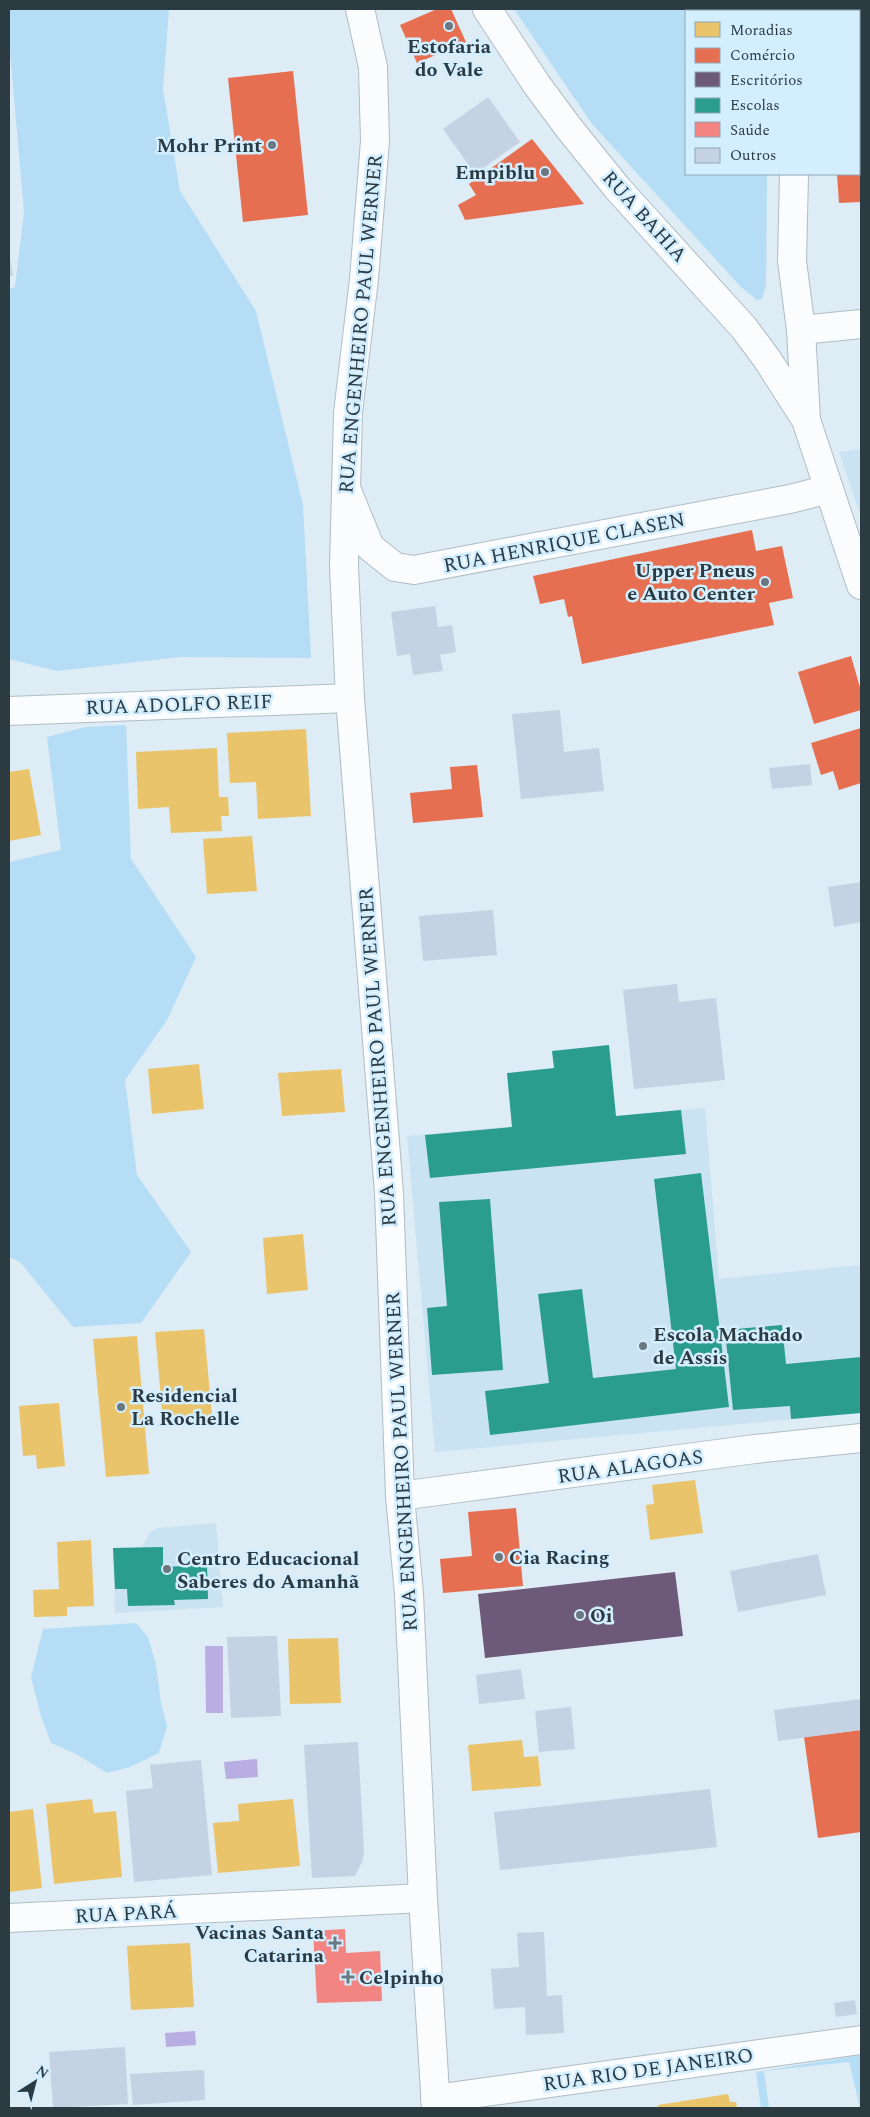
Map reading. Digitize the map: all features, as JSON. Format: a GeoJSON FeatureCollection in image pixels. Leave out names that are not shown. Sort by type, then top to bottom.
{"type":"FeatureCollection","features":[{"type":"Feature","properties":{"kind":"main road","name":"RUA ENGENHEIRO PAUL WERNER"},"geometry":{"type":"LineString","coordinates":[[360,9],[373,66],[375,141],[364,279],[348,413],[344,566],[350,698],[389,1193],[400,1496],[409,1594],[423,1898],[436,2104]]}},
{"type":"Feature","properties":{"kind":"main road","name":"RUA BAHIA"},"geometry":{"type":"LineString","coordinates":[[487,9],[537,86],[568,127],[618,189],[744,328],[767,359],[806,420]]}},
{"type":"Feature","properties":{"kind":"main road"},"geometry":{"type":"LineString","coordinates":[[794,175],[792,261],[801,330],[806,420],[861,585]]}},
{"type":"Feature","properties":{"kind":"main road"},"geometry":{"type":"LineString","coordinates":[[801,330],[861,324]]}},
{"type":"Feature","properties":{"kind":"main road","name":"RUA HENRIQUE CLASEN"},"geometry":{"type":"LineString","coordinates":[[345,486],[370,547],[395,568],[414,570],[790,499],[829,489]]}},
{"type":"Feature","properties":{"kind":"main road","name":"RUA ADOLFO REIF"},"geometry":{"type":"LineString","coordinates":[[9,711],[350,698]]}},
{"type":"Feature","properties":{"kind":"main road","name":"RUA ALAGOAS"},"geometry":{"type":"LineString","coordinates":[[400,1496],[755,1449],[861,1438]]}},
{"type":"Feature","properties":{"kind":"main road","name":"RUA PARÁ"},"geometry":{"type":"LineString","coordinates":[[9,1918],[423,1898]]}},
{"type":"Feature","properties":{"kind":"main road","name":"RUA RIO DE JANEIRO"},"geometry":{"type":"LineString","coordinates":[[436,2104],[861,2040]]}},
{"type":"Feature","properties":{"kind":"shaded area"},"geometry":{"type":"Polygon","coordinates":[[[9,9],[169,9],[163,89],[180,191],[256,311],[303,505],[311,658],[180,657],[57,671],[9,659],[9,289],[15,287],[24,212],[9,40],[9,9]]]}},
{"type":"Feature","properties":{"kind":"shaded area"},"geometry":{"type":"Polygon","coordinates":[[[514,9],[767,9],[685,10],[685,175],[767,175],[766,284],[762,299],[757,300],[741,287],[592,124],[514,9]]]}},
{"type":"Feature","properties":{"kind":"shaded area"},"geometry":{"type":"Polygon","coordinates":[[[861,449],[861,517],[839,452],[861,449]]]}},
{"type":"Feature","properties":{"kind":"shaded area"},"geometry":{"type":"Polygon","coordinates":[[[126,725],[131,859],[196,957],[167,1020],[125,1080],[137,1175],[191,1252],[141,1323],[73,1327],[20,1262],[9,1257],[9,862],[61,850],[47,737],[85,727],[126,725]]]}},
{"type":"Feature","properties":{"kind":"shaded area","name":"Escola Machado de Assis"},"geometry":{"type":"Polygon","coordinates":[[[705,1108],[719,1279],[861,1265],[861,1413],[435,1452],[407,1136],[705,1108]]]}},
{"type":"Feature","properties":{"kind":"shaded area","name":"Centro Educacional Saberes do Amanhã"},"geometry":{"type":"Polygon","coordinates":[[[216,1523],[223,1607],[115,1613],[113,1548],[142,1547],[150,1532],[158,1528],[216,1523]]]}},
{"type":"Feature","properties":{"kind":"shaded area"},"geometry":{"type":"Polygon","coordinates":[[[136,1623],[148,1637],[156,1665],[161,1703],[167,1726],[159,1753],[130,1767],[107,1773],[76,1754],[51,1743],[40,1713],[31,1677],[43,1629],[136,1623]]]}},
{"type":"Feature","properties":{"kind":"shaded area"},"geometry":{"type":"Polygon","coordinates":[[[205,1646],[223,1646],[223,1713],[206,1713],[205,1646]]]}},
{"type":"Feature","properties":{"kind":"shaded area"},"geometry":{"type":"Polygon","coordinates":[[[257,1759],[258,1777],[226,1779],[224,1762],[257,1759]]]}},
{"type":"Feature","properties":{"kind":"shaded area"},"geometry":{"type":"Polygon","coordinates":[[[195,2031],[196,2045],[166,2047],[165,2033],[195,2031]]]}},
{"type":"Feature","properties":{"kind":"shaded area"},"geometry":{"type":"Polygon","coordinates":[[[861,2055],[861,2108],[849,2062],[764,2071],[769,2108],[761,2108],[756,2072],[861,2055]]]}},
{"type":"Feature","properties":{"kind":"building: Moradias"},"geometry":{"type":"Polygon","coordinates":[[[306,729],[311,816],[258,819],[256,782],[230,783],[227,733],[306,729]]]}},
{"type":"Feature","properties":{"kind":"building: Moradias"},"geometry":{"type":"Polygon","coordinates":[[[217,748],[219,797],[228,797],[229,816],[221,816],[222,831],[171,833],[169,807],[138,809],[136,752],[217,748]]]}},
{"type":"Feature","properties":{"kind":"building: Moradias"},"geometry":{"type":"Polygon","coordinates":[[[29,769],[41,835],[9,841],[9,772],[29,769]]]}},
{"type":"Feature","properties":{"kind":"building: Moradias"},"geometry":{"type":"Polygon","coordinates":[[[252,836],[257,891],[207,894],[203,839],[252,836]]]}},
{"type":"Feature","properties":{"kind":"building: Moradias"},"geometry":{"type":"Polygon","coordinates":[[[199,1064],[204,1109],[152,1114],[148,1069],[199,1064]]]}},
{"type":"Feature","properties":{"kind":"building: Moradias"},"geometry":{"type":"Polygon","coordinates":[[[341,1069],[345,1112],[282,1116],[278,1073],[341,1069]]]}},
{"type":"Feature","properties":{"kind":"building: Moradias"},"geometry":{"type":"Polygon","coordinates":[[[303,1234],[308,1290],[267,1294],[263,1238],[303,1234]]]}},
{"type":"Feature","properties":{"kind":"building: Moradias"},"geometry":{"type":"Polygon","coordinates":[[[204,1329],[212,1415],[163,1420],[155,1332],[204,1329]]]}},
{"type":"Feature","properties":{"kind":"building: Moradias","name":"Residencial La Rochelle"},"geometry":{"type":"Polygon","coordinates":[[[137,1336],[149,1474],[106,1477],[93,1339],[137,1336]]]}},
{"type":"Feature","properties":{"kind":"building: Moradias"},"geometry":{"type":"Polygon","coordinates":[[[59,1403],[65,1466],[37,1469],[36,1455],[23,1456],[19,1406],[59,1403]]]}},
{"type":"Feature","properties":{"kind":"building: Moradias"},"geometry":{"type":"Polygon","coordinates":[[[695,1480],[703,1533],[650,1540],[646,1505],[654,1504],[652,1485],[695,1480]]]}},
{"type":"Feature","properties":{"kind":"building: Moradias"},"geometry":{"type":"Polygon","coordinates":[[[91,1540],[94,1606],[67,1607],[67,1616],[34,1617],[33,1590],[59,1589],[57,1542],[91,1540]]]}},
{"type":"Feature","properties":{"kind":"building: Moradias"},"geometry":{"type":"Polygon","coordinates":[[[338,1638],[341,1703],[290,1704],[288,1639],[338,1638]]]}},
{"type":"Feature","properties":{"kind":"building: Moradias"},"geometry":{"type":"Polygon","coordinates":[[[522,1740],[524,1757],[538,1756],[541,1786],[472,1791],[468,1745],[522,1740]]]}},
{"type":"Feature","properties":{"kind":"building: Moradias"},"geometry":{"type":"Polygon","coordinates":[[[92,1799],[94,1813],[116,1811],[122,1877],[54,1884],[46,1804],[92,1799]]]}},
{"type":"Feature","properties":{"kind":"building: Moradias"},"geometry":{"type":"Polygon","coordinates":[[[293,1799],[300,1866],[218,1873],[213,1823],[239,1821],[238,1804],[293,1799]]]}},
{"type":"Feature","properties":{"kind":"building: Moradias"},"geometry":{"type":"Polygon","coordinates":[[[33,1809],[42,1888],[9,1892],[9,1812],[33,1809]]]}},
{"type":"Feature","properties":{"kind":"building: Moradias"},"geometry":{"type":"Polygon","coordinates":[[[190,1943],[194,2007],[131,2010],[127,1946],[190,1943]]]}},
{"type":"Feature","properties":{"kind":"building: Moradias"},"geometry":{"type":"Polygon","coordinates":[[[728,2094],[730,2102],[736,2102],[737,2108],[658,2108],[658,2105],[728,2094]]]}},
{"type":"Feature","properties":{"kind":"building: Comércio"},"geometry":{"type":"Polygon","coordinates":[[[437,9],[451,9],[466,42],[417,63],[400,25],[437,9]]]}},
{"type":"Feature","properties":{"kind":"building: Comércio"},"geometry":{"type":"Polygon","coordinates":[[[860,56],[861,56],[860,97],[860,56]]]}},
{"type":"Feature","properties":{"kind":"building: Comércio"},"geometry":{"type":"Polygon","coordinates":[[[293,71],[308,215],[243,222],[228,78],[293,71]]]}},
{"type":"Feature","properties":{"kind":"building: Comércio"},"geometry":{"type":"Polygon","coordinates":[[[532,139],[584,204],[465,220],[458,205],[476,195],[469,184],[532,139]]]}},
{"type":"Feature","properties":{"kind":"building: Comércio"},"geometry":{"type":"Polygon","coordinates":[[[861,146],[861,202],[839,203],[837,175],[860,175],[861,146]]]}},
{"type":"Feature","properties":{"kind":"building: Comércio"},"geometry":{"type":"Polygon","coordinates":[[[752,530],[756,551],[782,546],[793,598],[769,603],[774,625],[582,664],[572,616],[568,617],[564,599],[540,604],[533,576],[752,530]]]}},
{"type":"Feature","properties":{"kind":"building: Comércio"},"geometry":{"type":"Polygon","coordinates":[[[851,656],[861,691],[861,710],[814,724],[798,672],[851,656]]]}},
{"type":"Feature","properties":{"kind":"building: Comércio"},"geometry":{"type":"Polygon","coordinates":[[[861,728],[861,783],[839,790],[833,771],[821,775],[811,743],[861,728]]]}},
{"type":"Feature","properties":{"kind":"building: Comércio"},"geometry":{"type":"Polygon","coordinates":[[[477,765],[483,817],[413,823],[410,793],[452,789],[450,767],[477,765]]]}},
{"type":"Feature","properties":{"kind":"building: Comércio"},"geometry":{"type":"Polygon","coordinates":[[[516,1508],[523,1586],[443,1593],[440,1559],[472,1556],[468,1512],[516,1508]]]}},
{"type":"Feature","properties":{"kind":"building: Comércio"},"geometry":{"type":"Polygon","coordinates":[[[861,1730],[861,1832],[818,1838],[804,1737],[861,1730]]]}},
{"type":"Feature","properties":{"kind":"building: Escritórios","name":"Oi"},"geometry":{"type":"Polygon","coordinates":[[[675,1572],[683,1636],[485,1658],[478,1594],[675,1572]]]}},
{"type":"Feature","properties":{"kind":"building: Escolas"},"geometry":{"type":"Polygon","coordinates":[[[609,1045],[616,1116],[681,1110],[686,1154],[430,1178],[425,1135],[512,1127],[507,1073],[554,1068],[552,1051],[609,1045]]]}},
{"type":"Feature","properties":{"kind":"building: Escolas"},"geometry":{"type":"Polygon","coordinates":[[[701,1173],[729,1407],[490,1435],[485,1391],[549,1383],[538,1294],[582,1289],[593,1378],[676,1369],[654,1179],[701,1173]]]}},
{"type":"Feature","properties":{"kind":"building: Escolas"},"geometry":{"type":"Polygon","coordinates":[[[490,1199],[503,1370],[432,1375],[427,1308],[447,1306],[439,1202],[490,1199]]]}},
{"type":"Feature","properties":{"kind":"building: Escolas"},"geometry":{"type":"Polygon","coordinates":[[[782,1325],[786,1364],[861,1357],[861,1413],[791,1419],[790,1406],[733,1410],[725,1330],[782,1325]]]}},
{"type":"Feature","properties":{"kind":"building: Escolas"},"geometry":{"type":"Polygon","coordinates":[[[163,1547],[163,1567],[207,1565],[208,1599],[174,1600],[175,1605],[128,1606],[127,1589],[115,1589],[113,1548],[163,1547]]]}},
{"type":"Feature","properties":{"kind":"building: Saúde","name":"Celpinho"},"geometry":{"type":"Polygon","coordinates":[[[345,1929],[346,1953],[380,1951],[382,2001],[317,2003],[313,1931],[345,1929]]]}},
{"type":"Feature","properties":{"kind":"building: Outros"},"geometry":{"type":"Polygon","coordinates":[[[488,97],[520,142],[475,174],[443,129],[488,97]]]}},
{"type":"Feature","properties":{"kind":"building: Outros"},"geometry":{"type":"Polygon","coordinates":[[[9,252],[13,276],[9,276],[9,252]]]}},
{"type":"Feature","properties":{"kind":"building: Outros"},"geometry":{"type":"Polygon","coordinates":[[[435,606],[438,627],[452,625],[456,652],[440,655],[443,671],[413,675],[410,654],[397,656],[391,612],[435,606]]]}},
{"type":"Feature","properties":{"kind":"building: Outros"},"geometry":{"type":"Polygon","coordinates":[[[560,710],[564,752],[599,748],[604,791],[521,799],[512,714],[560,710]]]}},
{"type":"Feature","properties":{"kind":"building: Outros"},"geometry":{"type":"Polygon","coordinates":[[[810,764],[812,785],[772,789],[769,768],[810,764]]]}},
{"type":"Feature","properties":{"kind":"building: Outros"},"geometry":{"type":"Polygon","coordinates":[[[861,882],[861,922],[834,927],[828,887],[861,882]]]}},
{"type":"Feature","properties":{"kind":"building: Outros"},"geometry":{"type":"Polygon","coordinates":[[[493,910],[497,955],[423,961],[419,916],[493,910]]]}},
{"type":"Feature","properties":{"kind":"building: Outros"},"geometry":{"type":"Polygon","coordinates":[[[677,984],[679,1002],[716,998],[725,1080],[634,1089],[623,990],[677,984]]]}},
{"type":"Feature","properties":{"kind":"building: Outros"},"geometry":{"type":"Polygon","coordinates":[[[818,1554],[826,1595],[738,1612],[730,1571],[818,1554]]]}},
{"type":"Feature","properties":{"kind":"building: Outros"},"geometry":{"type":"Polygon","coordinates":[[[277,1636],[281,1716],[231,1718],[227,1637],[277,1636]]]}},
{"type":"Feature","properties":{"kind":"building: Outros"},"geometry":{"type":"Polygon","coordinates":[[[521,1669],[525,1699],[479,1704],[476,1675],[521,1669]]]}},
{"type":"Feature","properties":{"kind":"building: Outros"},"geometry":{"type":"Polygon","coordinates":[[[861,1699],[861,1730],[778,1741],[774,1710],[861,1699]]]}},
{"type":"Feature","properties":{"kind":"building: Outros"},"geometry":{"type":"Polygon","coordinates":[[[571,1707],[575,1749],[539,1752],[535,1711],[571,1707]]]}},
{"type":"Feature","properties":{"kind":"building: Outros"},"geometry":{"type":"Polygon","coordinates":[[[358,1742],[363,1860],[355,1876],[312,1878],[304,1745],[358,1742]]]}},
{"type":"Feature","properties":{"kind":"building: Outros"},"geometry":{"type":"Polygon","coordinates":[[[201,1760],[212,1875],[134,1882],[126,1791],[153,1788],[150,1765],[201,1760]]]}},
{"type":"Feature","properties":{"kind":"building: Outros"},"geometry":{"type":"Polygon","coordinates":[[[710,1789],[717,1847],[500,1870],[494,1812],[710,1789]]]}},
{"type":"Feature","properties":{"kind":"building: Outros"},"geometry":{"type":"Polygon","coordinates":[[[544,1932],[547,1996],[562,1995],[564,2033],[526,2035],[525,2007],[494,2009],[491,1969],[519,1967],[517,1933],[544,1932]]]}},
{"type":"Feature","properties":{"kind":"building: Outros"},"geometry":{"type":"Polygon","coordinates":[[[855,2000],[857,2014],[836,2017],[834,2003],[855,2000]]]}},
{"type":"Feature","properties":{"kind":"building: Outros"},"geometry":{"type":"Polygon","coordinates":[[[125,2047],[128,2104],[53,2108],[49,2052],[125,2047]]]}},
{"type":"Feature","properties":{"kind":"building: Outros"},"geometry":{"type":"Polygon","coordinates":[[[204,2070],[205,2100],[133,2105],[130,2074],[204,2070]]]}},
{"type":"Feature","properties":{"kind":"place","name":"Estofaria do Vale"},"geometry":{"type":"Point","coordinates":[449,26]}},
{"type":"Feature","properties":{"kind":"place","name":"Mohr Print"},"geometry":{"type":"Point","coordinates":[272,145]}},
{"type":"Feature","properties":{"kind":"place","name":"Empiblu"},"geometry":{"type":"Point","coordinates":[545,172]}},
{"type":"Feature","properties":{"kind":"place","name":"Upper Pneus e Auto Center"},"geometry":{"type":"Point","coordinates":[765,582]}},
{"type":"Feature","properties":{"kind":"place","name":"Escola Machado de Assis"},"geometry":{"type":"Point","coordinates":[643,1346]}},
{"type":"Feature","properties":{"kind":"place","name":"Residencial La Rochelle"},"geometry":{"type":"Point","coordinates":[121,1407]}},
{"type":"Feature","properties":{"kind":"place","name":"Cia Racing"},"geometry":{"type":"Point","coordinates":[499,1557]}},
{"type":"Feature","properties":{"kind":"place","name":"Centro Educacional Saberes do Amanhã"},"geometry":{"type":"Point","coordinates":[167,1569]}},
{"type":"Feature","properties":{"kind":"place","name":"Oi"},"geometry":{"type":"Point","coordinates":[580,1615]}},
{"type":"Feature","properties":{"kind":"place","name":"Vacinas Santa Catarina"},"geometry":{"type":"Point","coordinates":[335,1943]}},
{"type":"Feature","properties":{"kind":"place","name":"Celpinho"},"geometry":{"type":"Point","coordinates":[348,1977]}}]}
